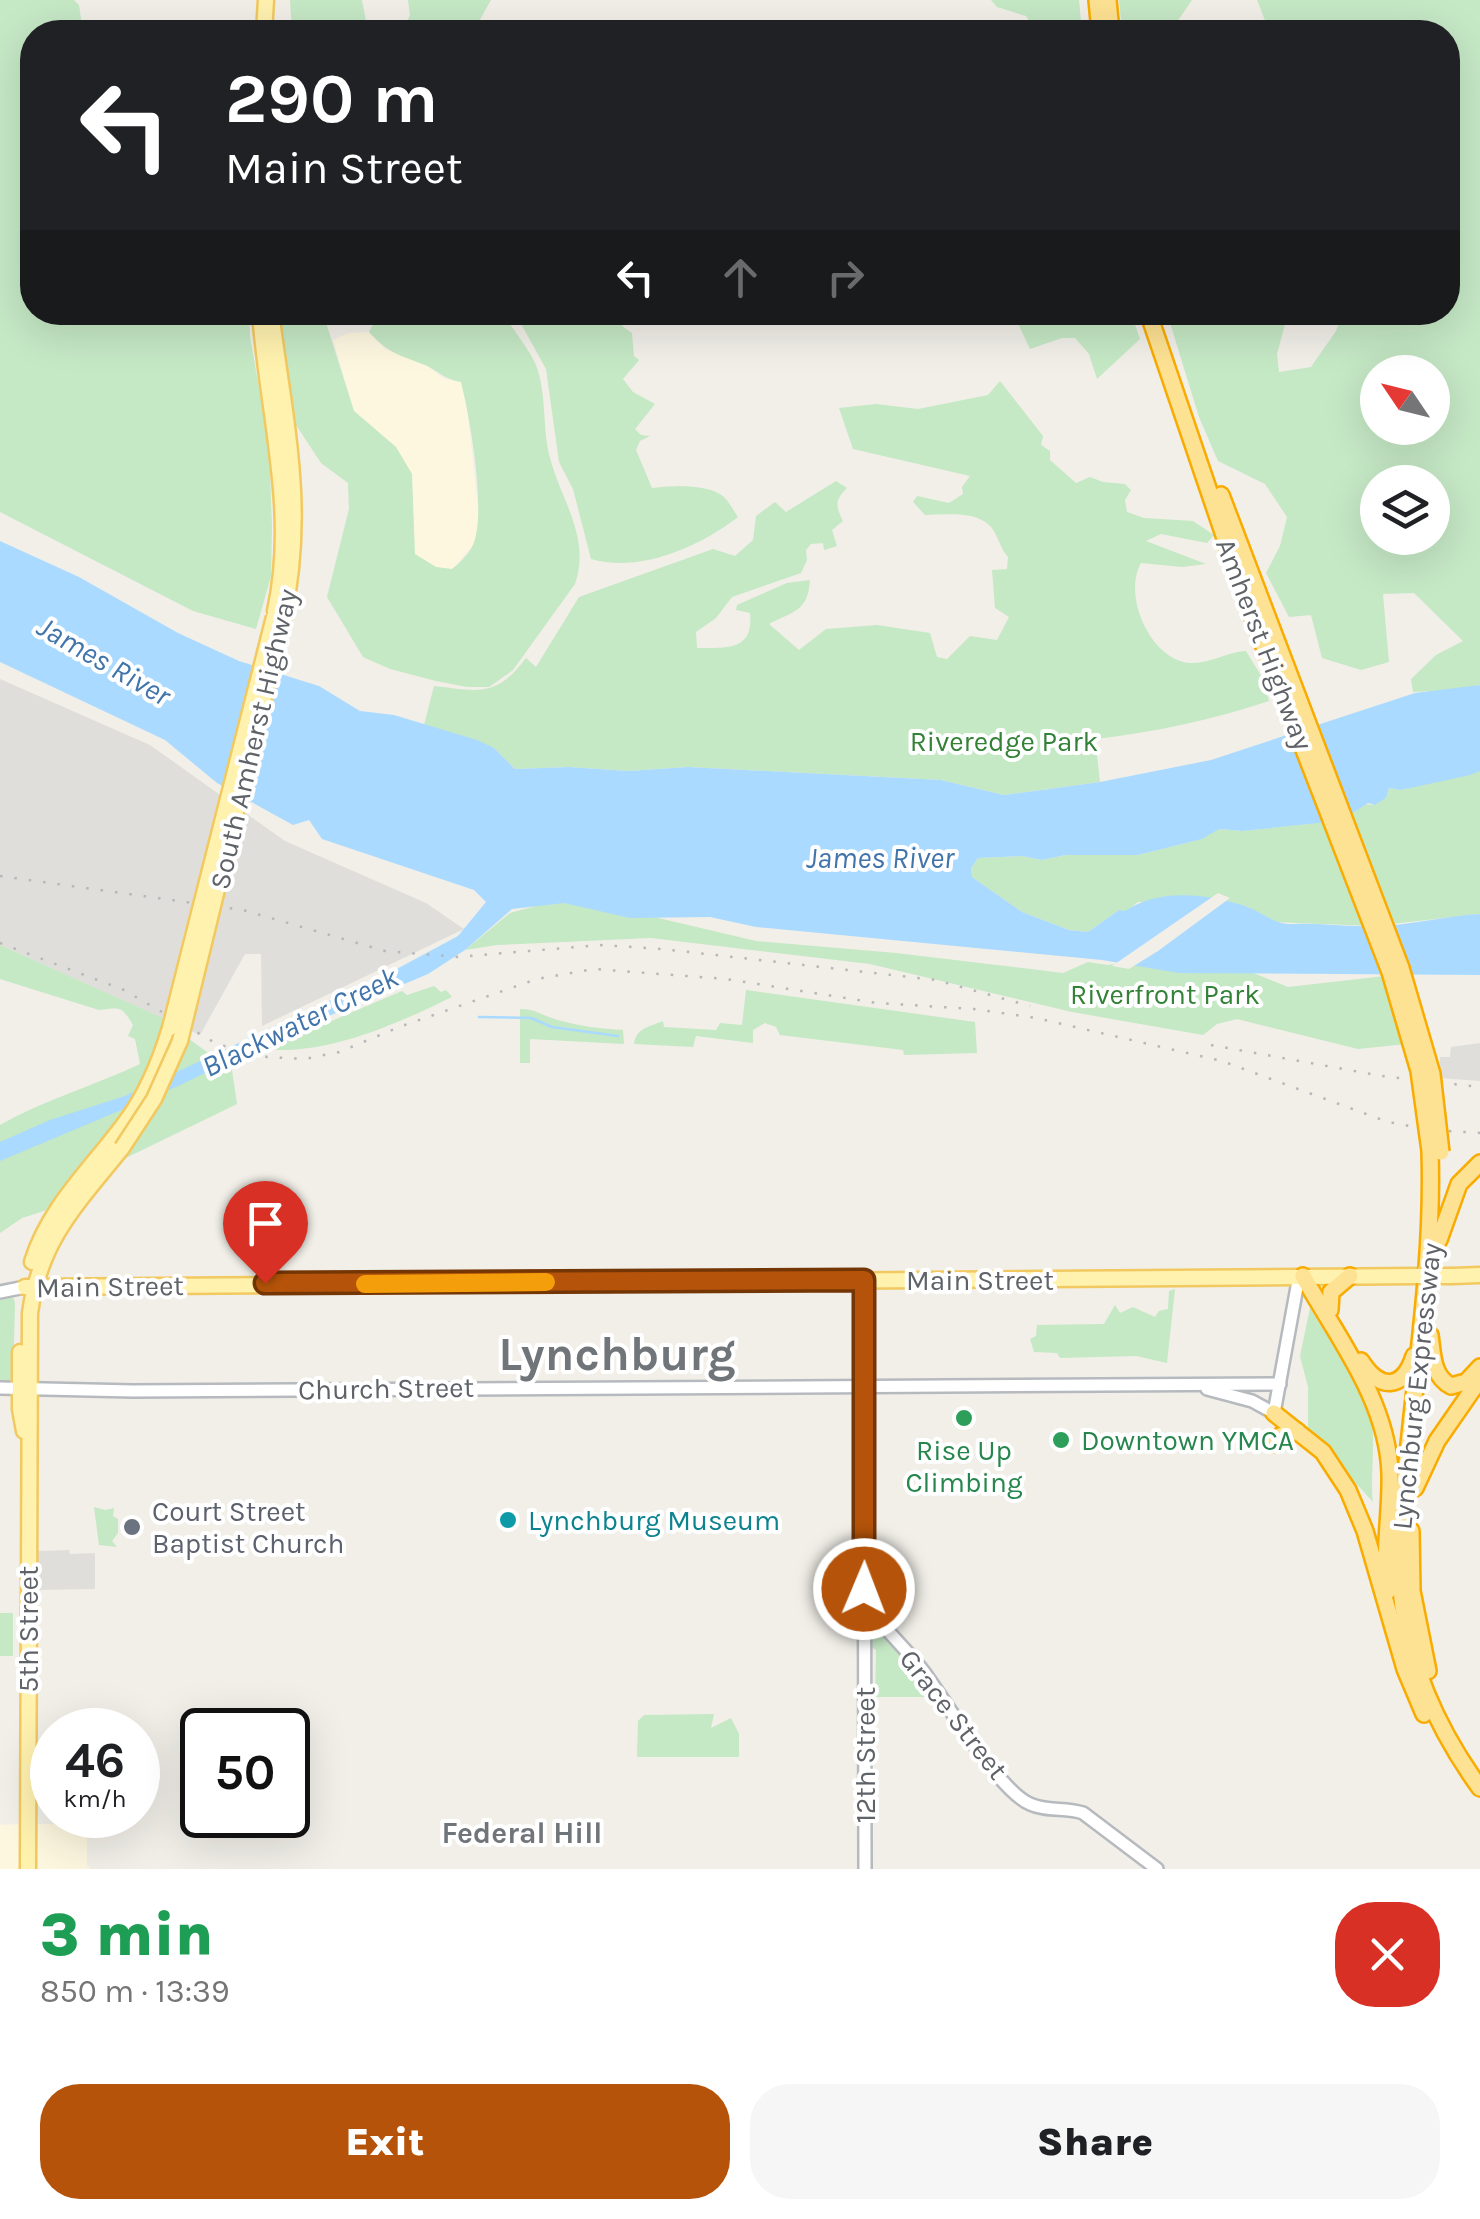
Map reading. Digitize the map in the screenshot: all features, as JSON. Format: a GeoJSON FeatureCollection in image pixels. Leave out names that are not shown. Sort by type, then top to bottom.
{"type":"FeatureCollection","features":[{"type":"Feature","properties":{"kind":"highway","name":"Amherst Highway"},"geometry":{"type":"LineString","coordinates":[[1152,325],[1246,600],[1283,674]]}},
{"type":"Feature","properties":{"kind":"highway","name":"Amherst Highway"},"geometry":{"type":"LineString","coordinates":[[1160,325],[1283,674],[1396,970]]}},
{"type":"Feature","properties":{"kind":"highway","name":"Lynchburg Expressway"},"geometry":{"type":"LineString","coordinates":[[1396,970],[1435,1151],[1440,1240],[1400,1539],[1404,1609],[1413,1654],[1434,1712],[1480,1789]]}},
{"type":"Feature","properties":{"kind":"highway","name":"Lynchburg Expressway"},"geometry":{"type":"LineString","coordinates":[[1435,1151],[1410,1539],[1412,1591],[1427,1666],[1446,1715],[1480,1772]]}},
{"type":"Feature","properties":{"kind":"highway"},"geometry":{"type":"LineString","coordinates":[[1440,1240],[1459,1184],[1480,1163]]}},
{"type":"Feature","properties":{"kind":"highway"},"geometry":{"type":"LineString","coordinates":[[1305,1276],[1364,1368],[1382,1382],[1394,1382],[1406,1374],[1426,1334]]}},
{"type":"Feature","properties":{"kind":"highway"},"geometry":{"type":"LineString","coordinates":[[1305,1276],[1368,1390],[1385,1437],[1390,1474],[1386,1560],[1398,1647]]}},
{"type":"Feature","properties":{"kind":"highway"},"geometry":{"type":"LineString","coordinates":[[1330,1310],[1331,1292],[1350,1276]]}},
{"type":"Feature","properties":{"kind":"highway"},"geometry":{"type":"LineString","coordinates":[[1426,1334],[1437,1373],[1444,1383],[1450,1386],[1466,1382],[1480,1367]]}},
{"type":"Feature","properties":{"kind":"highway"},"geometry":{"type":"LineString","coordinates":[[1414,1488],[1437,1442],[1480,1379]]}},
{"type":"Feature","properties":{"kind":"highway"},"geometry":{"type":"LineString","coordinates":[[1274,1412],[1322,1452],[1348,1490],[1365,1531],[1398,1647],[1424,1714],[1462,1772],[1480,1789]]}},
{"type":"Feature","properties":{"kind":"highway"},"geometry":{"type":"LineString","coordinates":[[1271,1444],[1280,1436],[1297,1431]]}},
{"type":"Feature","properties":{"kind":"main road","name":"South Amherst Highway"},"geometry":{"type":"LineString","coordinates":[[261,325],[283,514],[278,618]]}},
{"type":"Feature","properties":{"kind":"main road","name":"South Amherst Highway"},"geometry":{"type":"LineString","coordinates":[[117,1144],[154,1099],[180,1040],[294,558],[295,489],[274,325]]}},
{"type":"Feature","properties":{"kind":"main road","name":"5th Street"},"geometry":{"type":"LineString","coordinates":[[28,1869],[29,1450],[20,1409],[25,1389],[20,1318],[29,1286],[49,1243],[94,1172],[117,1144]]}},
{"type":"Feature","properties":{"kind":"main road","name":"Main Street"},"geometry":{"type":"LineString","coordinates":[[0,1292],[29,1286],[1480,1275]]}},
{"type":"Feature","properties":{"kind":"main road"},"geometry":{"type":"LineString","coordinates":[[1274,1412],[1305,1276]]}},
{"type":"Feature","properties":{"kind":"main road","name":"12th Street"},"geometry":{"type":"LineString","coordinates":[[864,1280],[866,1869]]}},
{"type":"Feature","properties":{"kind":"main road","name":"Church Street"},"geometry":{"type":"LineString","coordinates":[[0,1388],[1280,1384]]}},
{"type":"Feature","properties":{"kind":"main road","name":"Church Street"},"geometry":{"type":"LineString","coordinates":[[1193,1386],[1235,1396],[1274,1412]]}},
{"type":"Feature","properties":{"kind":"main road","name":"Grace Street"},"geometry":{"type":"LineString","coordinates":[[864,1600],[1020,1797],[1037,1806],[1084,1813],[1157,1869]]}},
{"type":"Feature","properties":{"kind":"shaded area"},"geometry":{"type":"Polygon","coordinates":[[[369,332],[385,349],[426,365],[444,379],[461,382],[479,518],[475,543],[452,570],[436,567],[415,555],[396,447],[354,411],[333,340],[348,333],[369,332]]]}},
{"type":"Feature","properties":{"kind":"shaded area"},"geometry":{"type":"Polygon","coordinates":[[[0,679],[150,745],[285,841],[426,903],[464,929],[262,1026],[261,954],[245,954],[200,1035],[0,945],[0,679]]]}},
{"type":"Feature","properties":{"kind":"shaded area"},"geometry":{"type":"Polygon","coordinates":[[[1480,1043],[1480,1081],[1439,1078],[1440,1057],[1450,1057],[1451,1047],[1480,1043]]]}},
{"type":"Feature","properties":{"kind":"shaded area"},"geometry":{"type":"Polygon","coordinates":[[[69,1550],[70,1554],[95,1553],[95,1589],[37,1590],[37,1551],[69,1550]]]}},
{"type":"Feature","properties":{"kind":"shaded area"},"geometry":{"type":"Polygon","coordinates":[[[20,1824],[20,1869],[0,1869],[0,1825],[20,1824]]]}},
{"type":"Feature","properties":{"kind":"shaded area"},"geometry":{"type":"Polygon","coordinates":[[[37,1838],[87,1838],[87,1866],[91,1869],[37,1869],[37,1838]]]}},
{"type":"Feature","properties":{"kind":"green space"},"geometry":{"type":"Polygon","coordinates":[[[0,0],[74,0],[79,5],[81,20],[20,20],[20,325],[250,325],[269,446],[272,526],[271,576],[256,629],[193,611],[0,512],[0,0]]]}},
{"type":"Feature","properties":{"kind":"green space"},"geometry":{"type":"Polygon","coordinates":[[[290,0],[362,0],[366,20],[291,20],[290,0]]]}},
{"type":"Feature","properties":{"kind":"green space"},"geometry":{"type":"Polygon","coordinates":[[[408,0],[491,0],[480,20],[408,20],[408,0]]]}},
{"type":"Feature","properties":{"kind":"green space"},"geometry":{"type":"Polygon","coordinates":[[[991,0],[1079,0],[1081,20],[1029,20],[997,7],[991,0]]]}},
{"type":"Feature","properties":{"kind":"green space"},"geometry":{"type":"Polygon","coordinates":[[[1119,0],[1192,0],[1178,20],[1121,20],[1119,0]]]}},
{"type":"Feature","properties":{"kind":"green space"},"geometry":{"type":"Polygon","coordinates":[[[1257,0],[1480,0],[1480,685],[1413,692],[1411,679],[1436,655],[1463,641],[1414,593],[1383,594],[1389,662],[1361,670],[1322,658],[1311,615],[1289,617],[1266,573],[1280,546],[1287,517],[1265,484],[1218,461],[1199,417],[1171,325],[1285,325],[1277,354],[1279,372],[1311,367],[1338,325],[1460,325],[1460,20],[1265,20],[1257,0]]]}},
{"type":"Feature","properties":{"kind":"green space"},"geometry":{"type":"Polygon","coordinates":[[[282,325],[327,325],[354,411],[396,447],[412,474],[415,554],[436,567],[452,569],[469,552],[478,524],[475,461],[461,382],[394,353],[369,332],[373,325],[511,325],[533,358],[539,376],[550,458],[573,520],[579,551],[575,584],[513,670],[489,687],[467,687],[390,669],[363,657],[327,597],[349,509],[348,483],[321,463],[296,425],[282,325]]]}},
{"type":"Feature","properties":{"kind":"green space"},"geometry":{"type":"Polygon","coordinates":[[[522,325],[623,325],[632,333],[634,356],[639,360],[623,379],[633,392],[655,404],[635,429],[650,436],[640,441],[636,450],[652,488],[709,489],[724,497],[738,517],[687,547],[649,560],[629,563],[591,559],[573,489],[559,462],[546,369],[522,325]]]}},
{"type":"Feature","properties":{"kind":"green space"},"geometry":{"type":"Polygon","coordinates":[[[1019,325],[1135,325],[1140,339],[1097,379],[1089,354],[1075,338],[1062,338],[1030,349],[1019,325]]]}},
{"type":"Feature","properties":{"kind":"green space","name":"Riveredge Park"},"geometry":{"type":"Polygon","coordinates":[[[1000,381],[1043,436],[1041,445],[1050,451],[1050,460],[1076,483],[1090,477],[1125,484],[1131,490],[1125,500],[1127,512],[1144,518],[1193,521],[1214,535],[1207,543],[1161,534],[1146,541],[1206,564],[1182,567],[1141,563],[1135,592],[1138,609],[1153,639],[1177,659],[1198,663],[1246,651],[1263,679],[1269,701],[1183,724],[1095,739],[1100,782],[1004,795],[941,780],[688,767],[628,771],[515,769],[494,748],[424,725],[434,686],[486,689],[505,680],[526,658],[536,667],[579,597],[713,549],[735,556],[753,540],[756,516],[775,502],[786,512],[836,481],[847,488],[838,503],[843,521],[832,530],[837,546],[824,550],[823,543],[811,544],[801,573],[732,597],[716,618],[696,632],[697,648],[728,647],[743,641],[748,634],[750,613],[736,610],[737,605],[787,583],[810,580],[802,605],[769,624],[799,650],[826,629],[877,625],[930,633],[937,657],[947,659],[970,636],[997,640],[1009,617],[995,608],[992,570],[1007,569],[1008,557],[993,530],[969,516],[925,515],[913,502],[917,496],[949,503],[963,494],[962,487],[970,476],[853,449],[839,408],[876,404],[918,409],[988,395],[1000,381]]]}},
{"type":"Feature","properties":{"kind":"green space"},"geometry":{"type":"Polygon","coordinates":[[[1480,771],[1480,914],[1373,926],[1273,922],[1248,907],[1229,903],[1138,902],[1088,932],[1069,930],[1022,912],[972,877],[971,868],[978,858],[1022,856],[1042,860],[1066,855],[1138,855],[1201,839],[1218,829],[1243,831],[1331,821],[1364,804],[1375,805],[1386,798],[1389,788],[1401,790],[1480,771]]]}},
{"type":"Feature","properties":{"kind":"green space","name":"Riverfront Park"},"geometry":{"type":"Polygon","coordinates":[[[569,897],[756,941],[1063,973],[1088,962],[1107,965],[1166,959],[1228,963],[1288,987],[1385,976],[1406,1044],[1358,1049],[1237,1019],[1217,1024],[1203,1035],[1072,1012],[870,964],[651,938],[465,950],[510,913],[569,897]]]}},
{"type":"Feature","properties":{"kind":"green space"},"geometry":{"type":"Polygon","coordinates":[[[0,945],[165,1019],[162,1030],[189,1039],[232,1070],[237,1104],[64,1188],[47,1210],[22,1218],[0,1233],[0,1125],[140,1064],[135,1039],[128,1036],[133,1025],[123,1012],[99,1010],[0,979],[0,945]]]}},
{"type":"Feature","properties":{"kind":"green space"},"geometry":{"type":"Polygon","coordinates":[[[434,986],[452,997],[342,1041],[273,1050],[273,1046],[402,991],[407,995],[434,986]]]}},
{"type":"Feature","properties":{"kind":"green space"},"geometry":{"type":"Polygon","coordinates":[[[746,990],[975,1022],[977,1053],[904,1055],[903,1050],[780,1035],[776,1027],[765,1023],[753,1030],[753,1043],[696,1036],[693,1047],[634,1044],[640,1031],[663,1021],[664,1027],[716,1030],[720,1023],[742,1025],[746,990]]]}},
{"type":"Feature","properties":{"kind":"green space"},"geometry":{"type":"Polygon","coordinates":[[[520,1009],[574,1024],[623,1030],[624,1044],[530,1039],[530,1063],[520,1063],[520,1009]]]}},
{"type":"Feature","properties":{"kind":"green space"},"geometry":{"type":"Polygon","coordinates":[[[1175,1289],[1167,1363],[1136,1356],[1060,1358],[1057,1353],[1034,1352],[1030,1339],[1036,1336],[1037,1325],[1104,1324],[1115,1305],[1120,1313],[1133,1307],[1155,1317],[1159,1311],[1168,1309],[1169,1291],[1175,1289]]]}},
{"type":"Feature","properties":{"kind":"green space"},"geometry":{"type":"Polygon","coordinates":[[[12,1294],[13,1377],[6,1385],[0,1384],[0,1297],[12,1294]]]}},
{"type":"Feature","properties":{"kind":"green space"},"geometry":{"type":"Polygon","coordinates":[[[1310,1308],[1352,1377],[1371,1421],[1373,1502],[1308,1431],[1308,1387],[1300,1356],[1310,1308]]]}},
{"type":"Feature","properties":{"kind":"green space"},"geometry":{"type":"Polygon","coordinates":[[[94,1507],[114,1508],[118,1533],[112,1541],[117,1547],[99,1545],[94,1507]]]}},
{"type":"Feature","properties":{"kind":"green space"},"geometry":{"type":"Polygon","coordinates":[[[0,1613],[13,1613],[13,1656],[0,1656],[0,1613]]]}},
{"type":"Feature","properties":{"kind":"green space"},"geometry":{"type":"Polygon","coordinates":[[[876,1627],[932,1689],[929,1697],[875,1697],[876,1650],[872,1647],[876,1627]]]}},
{"type":"Feature","properties":{"kind":"green space"},"geometry":{"type":"Polygon","coordinates":[[[714,1714],[711,1728],[731,1718],[739,1734],[739,1757],[637,1757],[638,1721],[644,1715],[714,1714]]]}},
{"type":"Feature","properties":{"kind":"water","name":"James River"},"geometry":{"type":"Polygon","coordinates":[[[0,541],[79,577],[178,633],[239,661],[319,686],[360,711],[394,715],[477,740],[494,748],[515,769],[628,771],[688,767],[941,780],[1004,795],[1100,782],[1211,760],[1415,693],[1480,685],[1480,771],[1470,775],[1401,790],[1389,788],[1386,798],[1375,805],[1368,803],[1327,822],[1243,831],[1219,829],[1202,839],[1138,855],[1066,855],[1042,860],[1022,856],[978,858],[971,868],[972,877],[1022,912],[1069,930],[1088,932],[1119,910],[1153,899],[1184,895],[1245,906],[1287,924],[1385,926],[1480,914],[1480,975],[1179,973],[1102,960],[756,927],[710,917],[630,918],[564,903],[512,909],[465,950],[428,974],[0,1161],[0,1142],[50,1120],[125,1096],[393,971],[458,936],[486,902],[474,890],[322,839],[309,820],[293,825],[217,783],[165,740],[0,662],[0,541]]]}},
{"type":"Feature","properties":{"kind":"pier"},"geometry":{"type":"Polygon","coordinates":[[[1218,893],[1230,898],[1158,951],[1129,969],[1112,966],[1218,893]]]}},
{"type":"Feature","properties":{"kind":"waterway"},"geometry":{"type":"LineString","coordinates":[[479,1017],[531,1018],[552,1027],[618,1036]]}},
{"type":"Feature","properties":{"kind":"railway"},"geometry":{"type":"LineString","coordinates":[[0,876],[243,910],[385,951],[458,957],[600,945],[662,949],[936,980],[1030,1006]]}},
{"type":"Feature","properties":{"kind":"railway"},"geometry":{"type":"LineString","coordinates":[[0,943],[124,990],[217,1044],[267,1057],[305,1059],[339,1052],[537,979],[594,969],[726,979],[877,1003],[974,1009],[1036,1018],[1222,1061],[1388,1122],[1480,1133]]}},
{"type":"Feature","properties":{"kind":"railway"},"geometry":{"type":"LineString","coordinates":[[1211,1045],[1382,1076],[1480,1087]]}},
{"type":"Feature","properties":{"kind":"slow traffic"},"geometry":{"type":"LineString","coordinates":[[365,1284],[546,1282]]}},
{"type":"Feature","properties":{"kind":"place","name":"Rise Up Climbing"},"geometry":{"type":"Point","coordinates":[964,1418]}},
{"type":"Feature","properties":{"kind":"place","name":"Downtown YMCA"},"geometry":{"type":"Point","coordinates":[1061,1440]}},
{"type":"Feature","properties":{"kind":"place","name":"Lynchburg Museum"},"geometry":{"type":"Point","coordinates":[508,1520]}},
{"type":"Feature","properties":{"kind":"place","name":"Court Street Baptist Church"},"geometry":{"type":"Point","coordinates":[132,1527]}},
{"type":"Feature","properties":{"kind":"district","name":"Lynchburg"},"geometry":{"type":"Point","coordinates":[617,1353]}},
{"type":"Feature","properties":{"kind":"district","name":"Federal Hill"},"geometry":{"type":"Point","coordinates":[522,1833]}},
{"type":"Feature","properties":{"kind":"route"},"geometry":{"type":"LineString","coordinates":[[265,1283],[864,1280],[864,1589]]}},
{"type":"Feature","properties":{"kind":"water label","name":"Blackwater Creek"},"geometry":{"type":"Point","coordinates":[300,1022]}}]}
